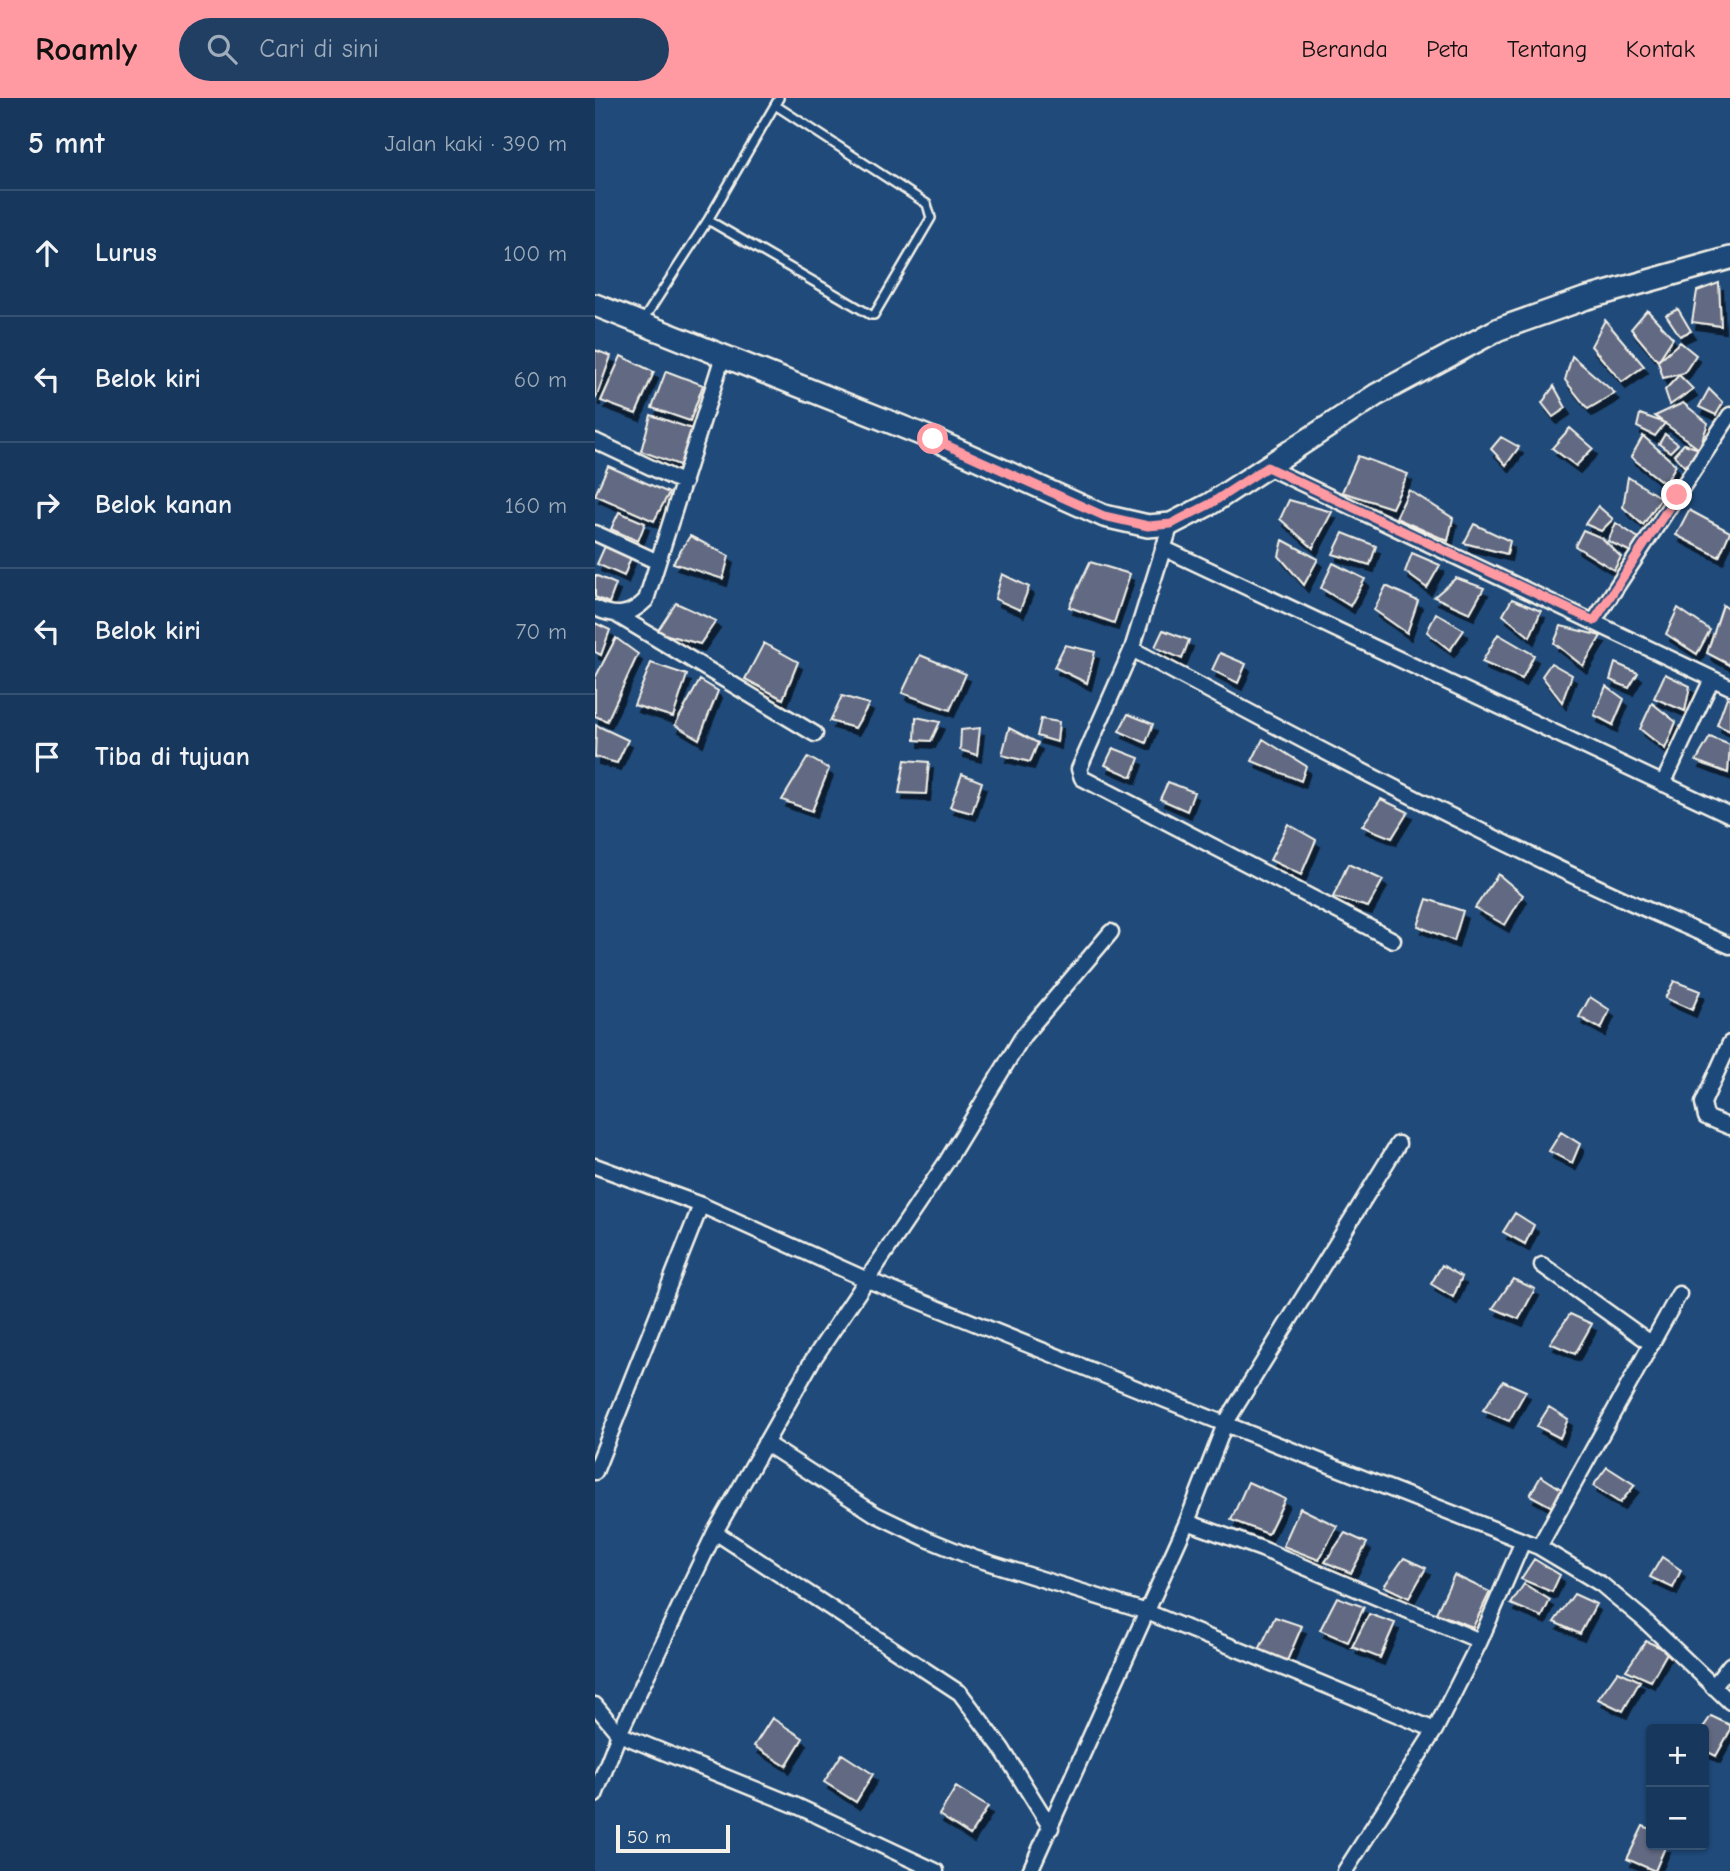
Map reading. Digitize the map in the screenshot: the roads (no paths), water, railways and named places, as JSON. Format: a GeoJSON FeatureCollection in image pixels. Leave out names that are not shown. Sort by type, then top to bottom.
{"type":"FeatureCollection","features":[{"type":"Feature","properties":{"kind":"main road"},"geometry":{"type":"LineString","coordinates":[[595,305],[933,439],[1104,516],[1137,524],[1171,524],[1210,504],[1376,395],[1499,329],[1584,299],[1730,258]]}},
{"type":"Feature","properties":{"kind":"street"},"geometry":{"type":"LineString","coordinates":[[617,615],[633,613],[646,600],[723,356]]}},
{"type":"Feature","properties":{"kind":"street"},"geometry":{"type":"LineString","coordinates":[[1594,621],[1730,415]]}},
{"type":"Feature","properties":{"kind":"street"},"geometry":{"type":"LineString","coordinates":[[595,441],[684,483]]}},
{"type":"Feature","properties":{"kind":"street"},"geometry":{"type":"LineString","coordinates":[[1267,467],[1730,687]]}},
{"type":"Feature","properties":{"kind":"street"},"geometry":{"type":"LineString","coordinates":[[1171,524],[1132,649],[1079,769],[1079,776],[1393,940]]}},
{"type":"Feature","properties":{"kind":"street"},"geometry":{"type":"LineString","coordinates":[[595,533],[658,562]]}},
{"type":"Feature","properties":{"kind":"street"},"geometry":{"type":"LineString","coordinates":[[1163,548],[1730,815]]}},
{"type":"Feature","properties":{"kind":"street"},"geometry":{"type":"LineString","coordinates":[[595,608],[617,615],[815,734]]}},
{"type":"Feature","properties":{"kind":"street"},"geometry":{"type":"LineString","coordinates":[[1132,649],[1302,740],[1462,820],[1619,897],[1730,946]]}},
{"type":"Feature","properties":{"kind":"street"},"geometry":{"type":"LineString","coordinates":[[1663,784],[1712,678]]}},
{"type":"Feature","properties":{"kind":"street"},"geometry":{"type":"LineString","coordinates":[[595,1795],[619,1734],[715,1532],[765,1443],[865,1279],[947,1161],[1023,1036],[1111,932]]}},
{"type":"Feature","properties":{"kind":"street"},"geometry":{"type":"LineString","coordinates":[[1730,1043],[1703,1104],[1706,1117],[1730,1127]]}},
{"type":"Feature","properties":{"kind":"street"},"geometry":{"type":"LineString","coordinates":[[1030,1871],[1187,1522],[1225,1424],[1398,1144]]}},
{"type":"Feature","properties":{"kind":"street"},"geometry":{"type":"LineString","coordinates":[[595,1166],[701,1205],[865,1279],[1539,1547],[1601,1584],[1643,1619],[1730,1702]]}},
{"type":"Feature","properties":{"kind":"street"},"geometry":{"type":"LineString","coordinates":[[595,1472],[598,1452],[701,1205]]}},
{"type":"Feature","properties":{"kind":"street"},"geometry":{"type":"LineString","coordinates":[[1542,1265],[1652,1344]]}},
{"type":"Feature","properties":{"kind":"street"},"geometry":{"type":"LineString","coordinates":[[1539,1547],[1679,1294]]}},
{"type":"Feature","properties":{"kind":"street"},"geometry":{"type":"LineString","coordinates":[[765,1443],[875,1514],[927,1539],[974,1558],[1147,1612],[1435,1730]]}},
{"type":"Feature","properties":{"kind":"street"},"geometry":{"type":"LineString","coordinates":[[1187,1522],[1262,1549],[1480,1641]]}},
{"type":"Feature","properties":{"kind":"street"},"geometry":{"type":"LineString","coordinates":[[715,1532],[960,1693],[1002,1749],[1051,1828]]}},
{"type":"Feature","properties":{"kind":"street"},"geometry":{"type":"LineString","coordinates":[[1345,1871],[1435,1730],[1480,1641],[1523,1541]]}},
{"type":"Feature","properties":{"kind":"street"},"geometry":{"type":"LineString","coordinates":[[1713,1688],[1730,1665]]}},
{"type":"Feature","properties":{"kind":"street"},"geometry":{"type":"LineString","coordinates":[[595,1705],[619,1734],[797,1806],[936,1871]]}},
{"type":"Feature","properties":{"kind":"lane"},"geometry":{"type":"LineString","coordinates":[[642,322],[708,220],[777,101],[927,204],[931,218],[874,315],[708,220]]}}]}
